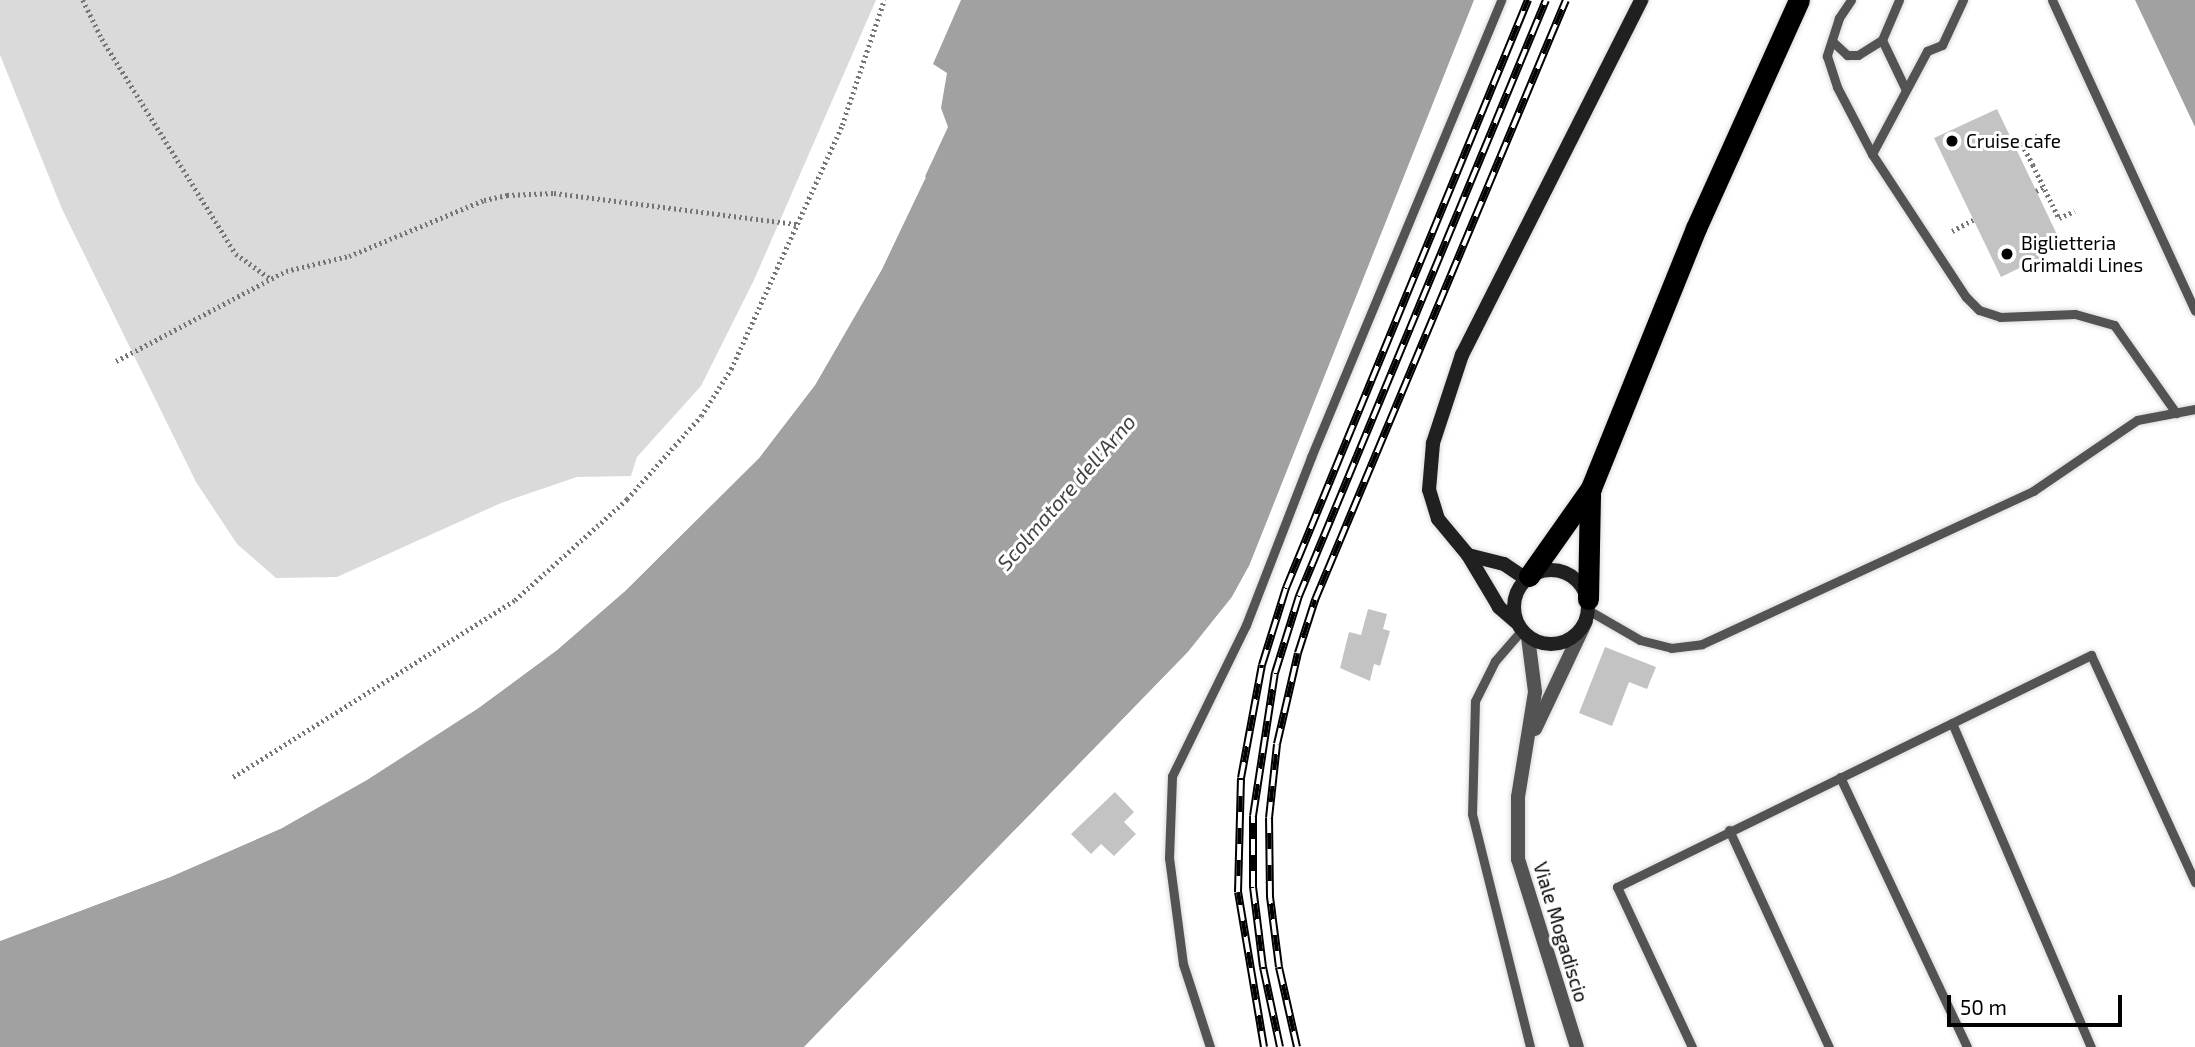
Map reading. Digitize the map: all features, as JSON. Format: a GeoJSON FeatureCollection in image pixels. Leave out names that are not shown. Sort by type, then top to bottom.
{"type":"FeatureCollection","features":[{"type":"Feature","properties":{"kind":"highway"},"geometry":{"type":"LineString","coordinates":[[1528,577],[1591,488],[1696,229],[1800,0]]}},
{"type":"Feature","properties":{"kind":"highway"},"geometry":{"type":"LineString","coordinates":[[1587,610],[1591,488]]}},
{"type":"Feature","properties":{"kind":"street"},"geometry":{"type":"LineString","coordinates":[[1468,555],[1504,564],[1528,577],[1541,571],[1564,572],[1583,587],[1587,610],[1560,643],[1549,645],[1522,630],[1499,607],[1468,555],[1438,519],[1429,491],[1442,410],[1462,355],[1640,0]]}},
{"type":"Feature","properties":{"kind":"street","name":"Viale Mogadiscio"},"geometry":{"type":"LineString","coordinates":[[1528,577],[1514,598],[1535,680],[1529,744],[1518,797],[1518,859],[1577,1047]]}},
{"type":"Feature","properties":{"kind":"street","name":"Viale Mogadiscio"},"geometry":{"type":"LineString","coordinates":[[1529,744],[1587,610]]}},
{"type":"Feature","properties":{"kind":"lane"},"geometry":{"type":"LineString","coordinates":[[1210,1047],[1183,964],[1170,858],[1172,776],[1246,625],[1311,457],[1502,0]]}},
{"type":"Feature","properties":{"kind":"lane"},"geometry":{"type":"LineString","coordinates":[[1851,0],[1827,56],[1837,87],[1872,154],[1979,310],[2000,317],[2075,314],[2114,325],[2176,413]]}},
{"type":"Feature","properties":{"kind":"lane"},"geometry":{"type":"LineString","coordinates":[[1832,40],[1847,55],[1858,55],[1882,40],[1899,0]]}},
{"type":"Feature","properties":{"kind":"lane"},"geometry":{"type":"LineString","coordinates":[[1872,154],[1927,51],[1942,46],[1963,0]]}},
{"type":"Feature","properties":{"kind":"lane"},"geometry":{"type":"LineString","coordinates":[[2052,0],[2195,311]]}},
{"type":"Feature","properties":{"kind":"lane"},"geometry":{"type":"LineString","coordinates":[[1882,40],[1906,90]]}},
{"type":"Feature","properties":{"kind":"lane"},"geometry":{"type":"LineString","coordinates":[[1587,610],[1640,640],[1671,648],[1702,643],[2033,491],[2137,420],[2195,409]]}},
{"type":"Feature","properties":{"kind":"lane"},"geometry":{"type":"LineString","coordinates":[[1522,630],[1495,661],[1475,701],[1472,814],[1530,1047]]}},
{"type":"Feature","properties":{"kind":"lane"},"geometry":{"type":"LineString","coordinates":[[1692,1047],[1617,887],[2091,655],[2195,882]]}},
{"type":"Feature","properties":{"kind":"lane"},"geometry":{"type":"LineString","coordinates":[[1952,723],[2091,1047]]}},
{"type":"Feature","properties":{"kind":"lane"},"geometry":{"type":"LineString","coordinates":[[1840,777],[1967,1047]]}},
{"type":"Feature","properties":{"kind":"lane"},"geometry":{"type":"LineString","coordinates":[[1729,830],[1829,1047]]}},
{"type":"Feature","properties":{"kind":"path"},"geometry":{"type":"LineString","coordinates":[[83,0],[102,39],[236,254],[271,279]]}},
{"type":"Feature","properties":{"kind":"path"},"geometry":{"type":"LineString","coordinates":[[233,777],[515,600],[627,499],[701,416],[731,369],[842,125],[884,0]]}},
{"type":"Feature","properties":{"kind":"path"},"geometry":{"type":"LineString","coordinates":[[2038,136],[2022,144],[2043,187],[2059,218],[2075,211]]}},
{"type":"Feature","properties":{"kind":"path"},"geometry":{"type":"LineString","coordinates":[[2036,191],[2043,187]]}},
{"type":"Feature","properties":{"kind":"path"},"geometry":{"type":"LineString","coordinates":[[116,361],[286,271],[349,256],[484,200],[507,195],[554,193],[797,224]]}},
{"type":"Feature","properties":{"kind":"path"},"geometry":{"type":"LineString","coordinates":[[1952,231],[1973,220]]}},
{"type":"Feature","properties":{"kind":"shaded area"},"geometry":{"type":"Polygon","coordinates":[[[0,0],[876,0],[754,280],[701,386],[637,457],[631,476],[577,477],[501,503],[337,577],[276,578],[237,544],[196,482],[62,209],[0,55],[0,0]]]}},
{"type":"Feature","properties":{"kind":"water","name":"Scolmatore dell'Arno"},"geometry":{"type":"Polygon","coordinates":[[[961,0],[1474,0],[1249,566],[1232,597],[1188,652],[804,1047],[0,1047],[0,941],[170,877],[282,828],[367,780],[477,709],[557,650],[625,591],[759,458],[815,385],[882,269],[948,127],[941,108],[947,73],[933,64],[961,0]]]}},
{"type":"Feature","properties":{"kind":"water"},"geometry":{"type":"Polygon","coordinates":[[[2135,0],[2195,0],[2195,127],[2135,0]]]}},
{"type":"Feature","properties":{"kind":"pier"},"geometry":{"type":"Polygon","coordinates":[[[922,176],[926,177],[882,269],[815,385],[759,458],[625,591],[557,650],[477,709],[282,828],[170,877],[0,941],[168,874],[316,806],[475,706],[554,647],[622,588],[756,456],[812,383],[879,267],[922,176]]]}},
{"type":"Feature","properties":{"kind":"pier"},"geometry":{"type":"Polygon","coordinates":[[[1249,566],[1235,599],[1190,655],[924,931],[804,1047],[1188,652],[1232,597],[1249,566]]]}},
{"type":"Feature","properties":{"kind":"building"},"geometry":{"type":"Polygon","coordinates":[[[1997,109],[2063,247],[2001,277],[1934,138],[1997,109]]]}},
{"type":"Feature","properties":{"kind":"building"},"geometry":{"type":"Polygon","coordinates":[[[1368,609],[1387,614],[1383,629],[1390,631],[1380,666],[1374,664],[1370,681],[1340,668],[1349,632],[1361,635],[1368,609]]]}},
{"type":"Feature","properties":{"kind":"building"},"geometry":{"type":"Polygon","coordinates":[[[1605,647],[1656,667],[1647,689],[1629,682],[1612,726],[1579,713],[1605,647]]]}},
{"type":"Feature","properties":{"kind":"building"},"geometry":{"type":"Polygon","coordinates":[[[1115,792],[1134,812],[1124,822],[1136,834],[1114,856],[1101,844],[1091,854],[1071,834],[1115,792]]]}},
{"type":"Feature","properties":{"kind":"railway"},"geometry":{"type":"LineString","coordinates":[[1264,1047],[1238,892],[1241,778],[1262,665],[1286,588],[1528,0]]}},
{"type":"Feature","properties":{"kind":"railway"},"geometry":{"type":"LineString","coordinates":[[1280,1047],[1263,967],[1253,887],[1253,816],[1275,673],[1299,596],[1546,0]]}},
{"type":"Feature","properties":{"kind":"railway"},"geometry":{"type":"LineString","coordinates":[[1297,1047],[1279,967],[1270,897],[1269,818],[1277,744],[1298,653],[1315,600],[1566,0]]}},
{"type":"Feature","properties":{"kind":"place","name":"Cruise cafe"},"geometry":{"type":"Point","coordinates":[1952,141]}},
{"type":"Feature","properties":{"kind":"place","name":"Biglietteria Grimaldi Lines"},"geometry":{"type":"Point","coordinates":[2007,254]}}]}
